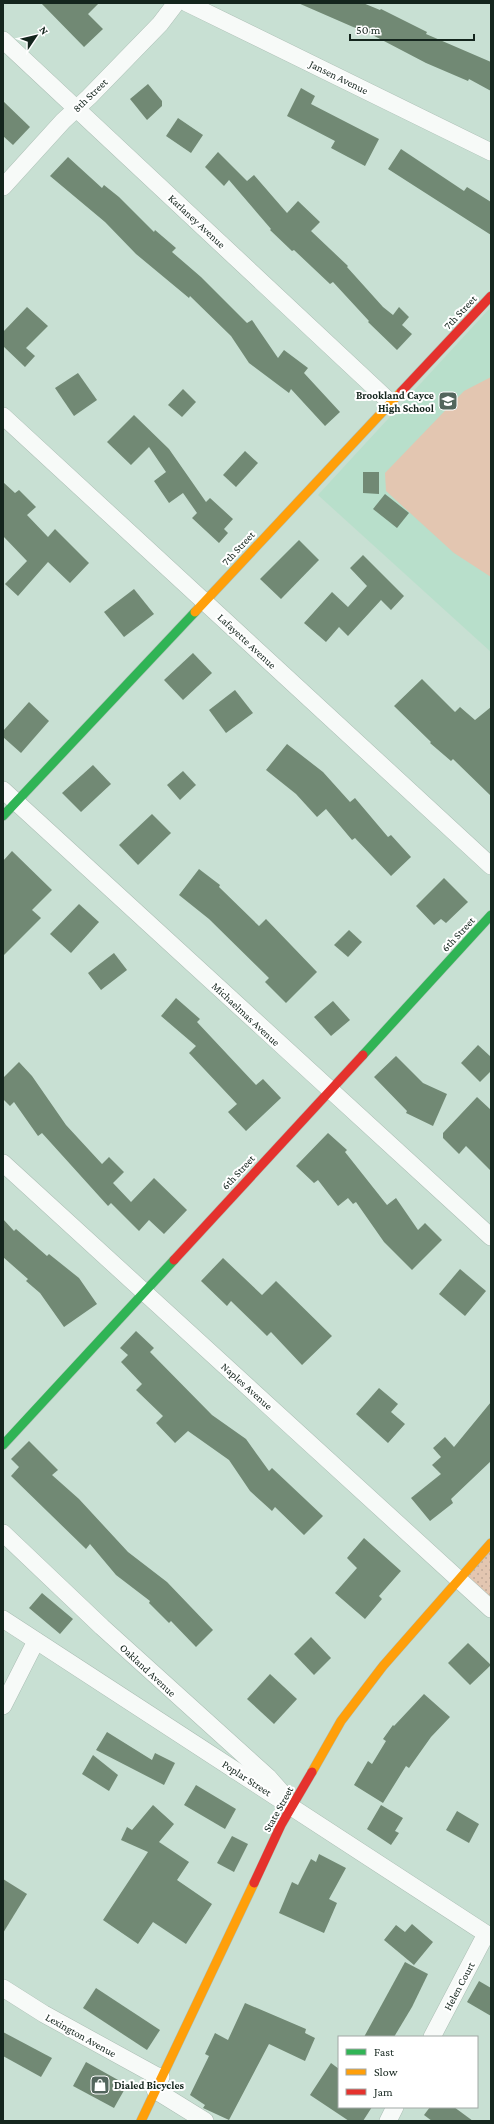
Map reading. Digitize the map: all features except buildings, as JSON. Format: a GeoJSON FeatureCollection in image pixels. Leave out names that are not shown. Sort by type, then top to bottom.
{"type":"FeatureCollection","features":[{"type":"Feature","properties":{"kind":"street","name":"8th Street"},"geometry":{"type":"LineString","coordinates":[[3,187],[76,108],[89,97],[160,24],[176,3]]}},
{"type":"Feature","properties":{"kind":"street","name":"Jansen Avenue"},"geometry":{"type":"LineString","coordinates":[[187,3],[491,152]]}},
{"type":"Feature","properties":{"kind":"street","name":"Karlaney Avenue"},"geometry":{"type":"LineString","coordinates":[[3,40],[390,402]]}},
{"type":"Feature","properties":{"kind":"street","name":"7th Street"},"geometry":{"type":"LineString","coordinates":[[3,816],[491,296]]}},
{"type":"Feature","properties":{"kind":"street","name":"Lafayette Avenue"},"geometry":{"type":"LineString","coordinates":[[3,416],[491,866]]}},
{"type":"Feature","properties":{"kind":"street","name":"Michaelmas Avenue"},"geometry":{"type":"LineString","coordinates":[[3,790],[491,1237]]}},
{"type":"Feature","properties":{"kind":"street","name":"6th Street"},"geometry":{"type":"LineString","coordinates":[[3,1445],[491,915]]}},
{"type":"Feature","properties":{"kind":"street","name":"Naples Avenue"},"geometry":{"type":"LineString","coordinates":[[3,1163],[459,1578],[491,1609]]}},
{"type":"Feature","properties":{"kind":"street","name":"Oakland Avenue"},"geometry":{"type":"LineString","coordinates":[[3,1533],[108,1632],[268,1777],[292,1807]]}},
{"type":"Feature","properties":{"kind":"street","name":"State Street"},"geometry":{"type":"LineString","coordinates":[[141,2121],[281,1825],[341,1721],[383,1666],[491,1543]]}},
{"type":"Feature","properties":{"kind":"street","name":"Poplar Street"},"geometry":{"type":"LineString","coordinates":[[3,1619],[489,1936]]}},
{"type":"Feature","properties":{"kind":"street"},"geometry":{"type":"LineString","coordinates":[[3,1706],[36,1641]]}},
{"type":"Feature","properties":{"kind":"street","name":"Helen Court"},"geometry":{"type":"LineString","coordinates":[[433,2036],[489,1936]]}},
{"type":"Feature","properties":{"kind":"street","name":"Lexington Avenue"},"geometry":{"type":"LineString","coordinates":[[3,1988],[44,2014],[155,2076],[158,2084],[205,2121]]}},
{"type":"Feature","properties":{"kind":"street"},"geometry":{"type":"LineString","coordinates":[[388,2121],[394,2108]]}},
{"type":"Feature","properties":{"kind":"shaded area","name":"Brookland Cayce High School"},"geometry":{"type":"Polygon","coordinates":[[[491,307],[491,652],[318,495],[491,307]]]}},
{"type":"Feature","properties":{"kind":"shaded area"},"geometry":{"type":"Polygon","coordinates":[[[491,377],[491,577],[454,553],[386,491],[385,473],[464,391],[491,377]]]}},
{"type":"Feature","properties":{"kind":"shaded area"},"geometry":{"type":"Polygon","coordinates":[[[491,1543],[491,1609],[459,1578],[491,1543]]]}},
{"type":"Feature","properties":{"kind":"traffic: fast"},"geometry":{"type":"LineString","coordinates":[[3,816],[195,612]]}},
{"type":"Feature","properties":{"kind":"traffic: fast"},"geometry":{"type":"LineString","coordinates":[[363,1055],[491,915]]}},
{"type":"Feature","properties":{"kind":"traffic: fast"},"geometry":{"type":"LineString","coordinates":[[3,1445],[174,1260]]}},
{"type":"Feature","properties":{"kind":"traffic: slow"},"geometry":{"type":"LineString","coordinates":[[195,612],[401,392]]}},
{"type":"Feature","properties":{"kind":"traffic: slow"},"geometry":{"type":"LineString","coordinates":[[312,1772],[341,1721],[383,1666],[491,1543]]}},
{"type":"Feature","properties":{"kind":"traffic: slow"},"geometry":{"type":"LineString","coordinates":[[141,2121],[254,1883]]}},
{"type":"Feature","properties":{"kind":"traffic: jam"},"geometry":{"type":"LineString","coordinates":[[401,392],[491,296]]}},
{"type":"Feature","properties":{"kind":"traffic: jam"},"geometry":{"type":"LineString","coordinates":[[174,1260],[363,1055]]}},
{"type":"Feature","properties":{"kind":"traffic: jam"},"geometry":{"type":"LineString","coordinates":[[254,1883],[281,1825],[312,1772]]}},
{"type":"Feature","properties":{"kind":"place","name":"Brookland Cayce High School"},"geometry":{"type":"Point","coordinates":[448,401]}},
{"type":"Feature","properties":{"kind":"place","name":"Dialed Bicycles"},"geometry":{"type":"Point","coordinates":[100,2085]}}]}
